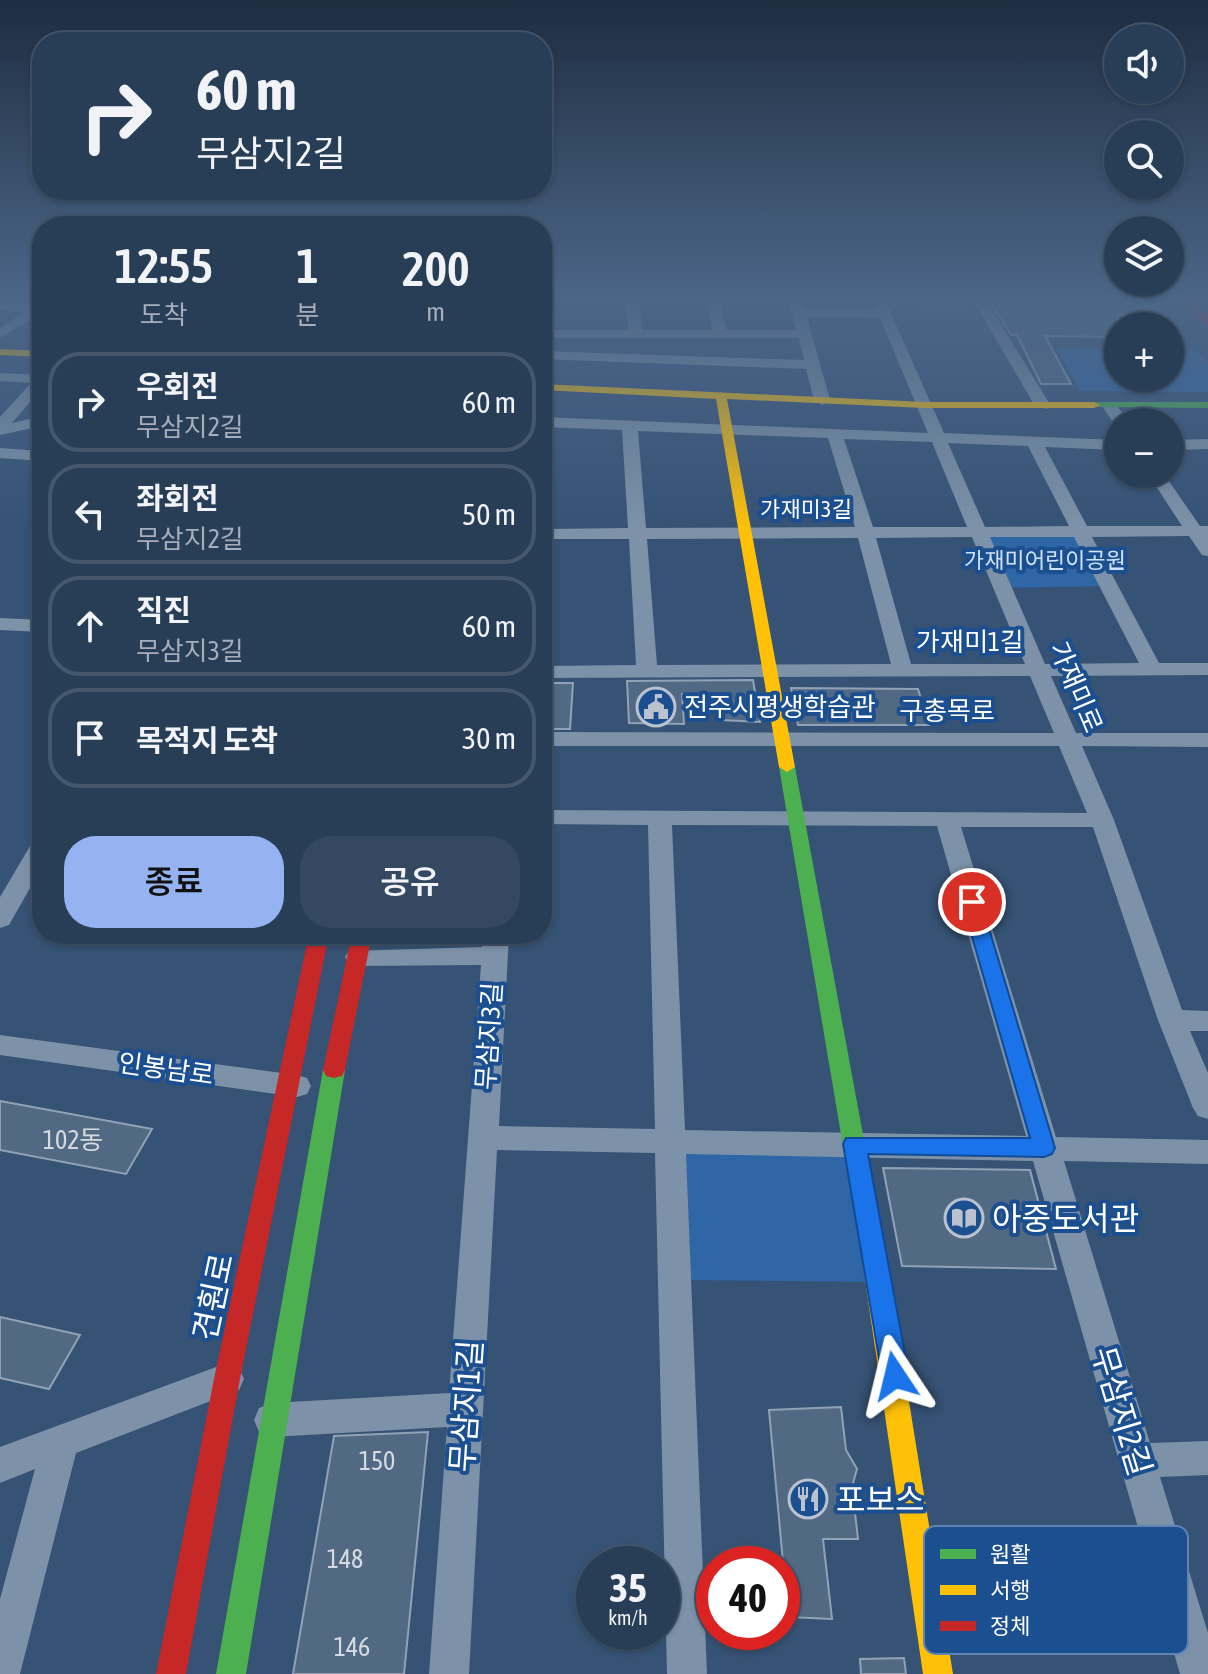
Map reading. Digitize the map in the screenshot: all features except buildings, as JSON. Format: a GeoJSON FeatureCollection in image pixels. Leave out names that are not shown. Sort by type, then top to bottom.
{"type":"FeatureCollection","features":[{"type":"Feature","properties":{"kind":"street"},"geometry":{"type":"LineString","coordinates":[[814,373],[822,400]]}},
{"type":"Feature","properties":{"kind":"street","name":"가재미로"},"geometry":{"type":"LineString","coordinates":[[910,373],[1102,820],[1172,1020],[1208,1108]]}},
{"type":"Feature","properties":{"kind":"street"},"geometry":{"type":"LineString","coordinates":[[1023,373],[1043,406]]}},
{"type":"Feature","properties":{"kind":"street"},"geometry":{"type":"LineString","coordinates":[[0,377],[32,379]]}},
{"type":"Feature","properties":{"kind":"street"},"geometry":{"type":"LineString","coordinates":[[552,387],[924,405],[1043,406],[1104,413]]}},
{"type":"Feature","properties":{"kind":"street"},"geometry":{"type":"LineString","coordinates":[[0,431],[32,391]]}},
{"type":"Feature","properties":{"kind":"street","name":"가재미3길"},"geometry":{"type":"LineString","coordinates":[[721,395],[770,671]]}},
{"type":"Feature","properties":{"kind":"street"},"geometry":{"type":"LineString","coordinates":[[1177,408],[1208,405]]}},
{"type":"Feature","properties":{"kind":"street"},"geometry":{"type":"LineString","coordinates":[[0,431],[32,423]]}},
{"type":"Feature","properties":{"kind":"street"},"geometry":{"type":"LineString","coordinates":[[552,423],[1104,445]]}},
{"type":"Feature","properties":{"kind":"street"},"geometry":{"type":"LineString","coordinates":[[630,427],[647,672]]}},
{"type":"Feature","properties":{"kind":"street"},"geometry":{"type":"LineString","coordinates":[[0,431],[8,453],[32,455]]}},
{"type":"Feature","properties":{"kind":"street","name":"가재미3길"},"geometry":{"type":"LineString","coordinates":[[835,436],[882,593]]}},
{"type":"Feature","properties":{"kind":"street"},"geometry":{"type":"LineString","coordinates":[[1035,444],[1084,533],[1152,669]]}},
{"type":"Feature","properties":{"kind":"street"},"geometry":{"type":"LineString","coordinates":[[1184,445],[1208,444]]}},
{"type":"Feature","properties":{"kind":"street"},"geometry":{"type":"LineString","coordinates":[[1166,488],[1202,531],[1208,551]]}},
{"type":"Feature","properties":{"kind":"street","name":"가재미3길"},"geometry":{"type":"LineString","coordinates":[[552,534],[1202,531]]}},
{"type":"Feature","properties":{"kind":"street","name":"가재미1길"},"geometry":{"type":"LineString","coordinates":[[882,593],[903,671]]}},
{"type":"Feature","properties":{"kind":"street"},"geometry":{"type":"LineString","coordinates":[[0,624],[32,626]]}},
{"type":"Feature","properties":{"kind":"street","name":"가재미1길"},"geometry":{"type":"LineString","coordinates":[[552,672],[1208,669]]}},
{"type":"Feature","properties":{"kind":"street"},"geometry":{"type":"LineString","coordinates":[[770,671],[895,1376],[924,1577]]}},
{"type":"Feature","properties":{"kind":"street","name":"구총목로"},"geometry":{"type":"LineString","coordinates":[[552,739],[1208,740]]}},
{"type":"Feature","properties":{"kind":"street"},"geometry":{"type":"LineString","coordinates":[[552,817],[1102,820]]}},
{"type":"Feature","properties":{"kind":"street"},"geometry":{"type":"LineString","coordinates":[[660,817],[687,1674]]}},
{"type":"Feature","properties":{"kind":"street","name":"무삼지2길"},"geometry":{"type":"LineString","coordinates":[[947,819],[1156,1526]]}},
{"type":"Feature","properties":{"kind":"street"},"geometry":{"type":"LineString","coordinates":[[0,919],[32,863]]}},
{"type":"Feature","properties":{"kind":"street","name":"견훤로"},"geometry":{"type":"LineString","coordinates":[[171,1674],[227,1379],[317,944]]}},
{"type":"Feature","properties":{"kind":"street"},"geometry":{"type":"LineString","coordinates":[[231,1674],[331,1083],[360,946],[495,945]]}},
{"type":"Feature","properties":{"kind":"street","name":"무삼지3길"},"geometry":{"type":"LineString","coordinates":[[483,1138],[495,945]]}},
{"type":"Feature","properties":{"kind":"street"},"geometry":{"type":"LineString","coordinates":[[1172,1020],[1208,1021]]}},
{"type":"Feature","properties":{"kind":"street","name":"인봉남로"},"geometry":{"type":"LineString","coordinates":[[0,1045],[286,1087],[331,1083]]}},
{"type":"Feature","properties":{"kind":"street"},"geometry":{"type":"LineString","coordinates":[[483,1138],[1208,1152]]}},
{"type":"Feature","properties":{"kind":"street","name":"무삼지1길"},"geometry":{"type":"LineString","coordinates":[[449,1674],[483,1138]]}},
{"type":"Feature","properties":{"kind":"street"},"geometry":{"type":"LineString","coordinates":[[0,1465],[227,1379]]}},
{"type":"Feature","properties":{"kind":"street"},"geometry":{"type":"LineString","coordinates":[[272,1420],[466,1409]]}},
{"type":"Feature","properties":{"kind":"street"},"geometry":{"type":"LineString","coordinates":[[3,1654],[60,1444]]}},
{"type":"Feature","properties":{"kind":"street"},"geometry":{"type":"LineString","coordinates":[[1137,1461],[1208,1458]]}},
{"type":"Feature","properties":{"kind":"street","name":"무삼지2길"},"geometry":{"type":"LineString","coordinates":[[1188,1633],[1200,1674]]}},
{"type":"Feature","properties":{"kind":"street"},"geometry":{"type":"LineString","coordinates":[[935,1654],[938,1674]]}},
{"type":"Feature","properties":{"kind":"green space"},"geometry":{"type":"Polygon","coordinates":[[[1070,373],[1104,373],[1104,391],[1080,391],[1070,373]]]}},
{"type":"Feature","properties":{"kind":"green space"},"geometry":{"type":"Polygon","coordinates":[[[1184,373],[1208,373],[1208,392],[1184,392],[1184,373]]]}},
{"type":"Feature","properties":{"kind":"green space","name":"가재미어린이공원"},"geometry":{"type":"Polygon","coordinates":[[[979,532],[1084,533],[1110,586],[1003,588],[979,532]]]}},
{"type":"Feature","properties":{"kind":"green space"},"geometry":{"type":"Polygon","coordinates":[[[670,1141],[854,1144],[879,1282],[675,1280],[670,1141]]]}},
{"type":"Feature","properties":{"kind":"traffic: fast"},"geometry":{"type":"LineString","coordinates":[[1094,405],[1208,405]]}},
{"type":"Feature","properties":{"kind":"traffic: fast"},"geometry":{"type":"LineString","coordinates":[[787,767],[874,1259]]}},
{"type":"Feature","properties":{"kind":"traffic: fast"},"geometry":{"type":"LineString","coordinates":[[231,1674],[334,1070]]}},
{"type":"Feature","properties":{"kind":"traffic: slow"},"geometry":{"type":"LineString","coordinates":[[552,387],[924,405],[1094,405]]}},
{"type":"Feature","properties":{"kind":"traffic: slow"},"geometry":{"type":"LineString","coordinates":[[721,395],[787,767]]}},
{"type":"Feature","properties":{"kind":"traffic: slow"},"geometry":{"type":"LineString","coordinates":[[874,1259],[924,1583]]}},
{"type":"Feature","properties":{"kind":"traffic: slow"},"geometry":{"type":"LineString","coordinates":[[935,1654],[938,1674]]}},
{"type":"Feature","properties":{"kind":"traffic: jam"},"geometry":{"type":"LineString","coordinates":[[171,1674],[227,1379],[317,944]]}},
{"type":"Feature","properties":{"kind":"traffic: jam"},"geometry":{"type":"LineString","coordinates":[[334,1070],[360,944]]}},
{"type":"Feature","properties":{"kind":"place","name":"전주시평생학습관"},"geometry":{"type":"Point","coordinates":[656,707]}},
{"type":"Feature","properties":{"kind":"place","name":"아중도서관"},"geometry":{"type":"Point","coordinates":[964,1218]}},
{"type":"Feature","properties":{"kind":"place","name":"포보스"},"geometry":{"type":"Point","coordinates":[808,1499]}},
{"type":"Feature","properties":{"kind":"route"},"geometry":{"type":"LineString","coordinates":[[895,1376],[854,1144],[1044,1148],[972,902]]}}]}
